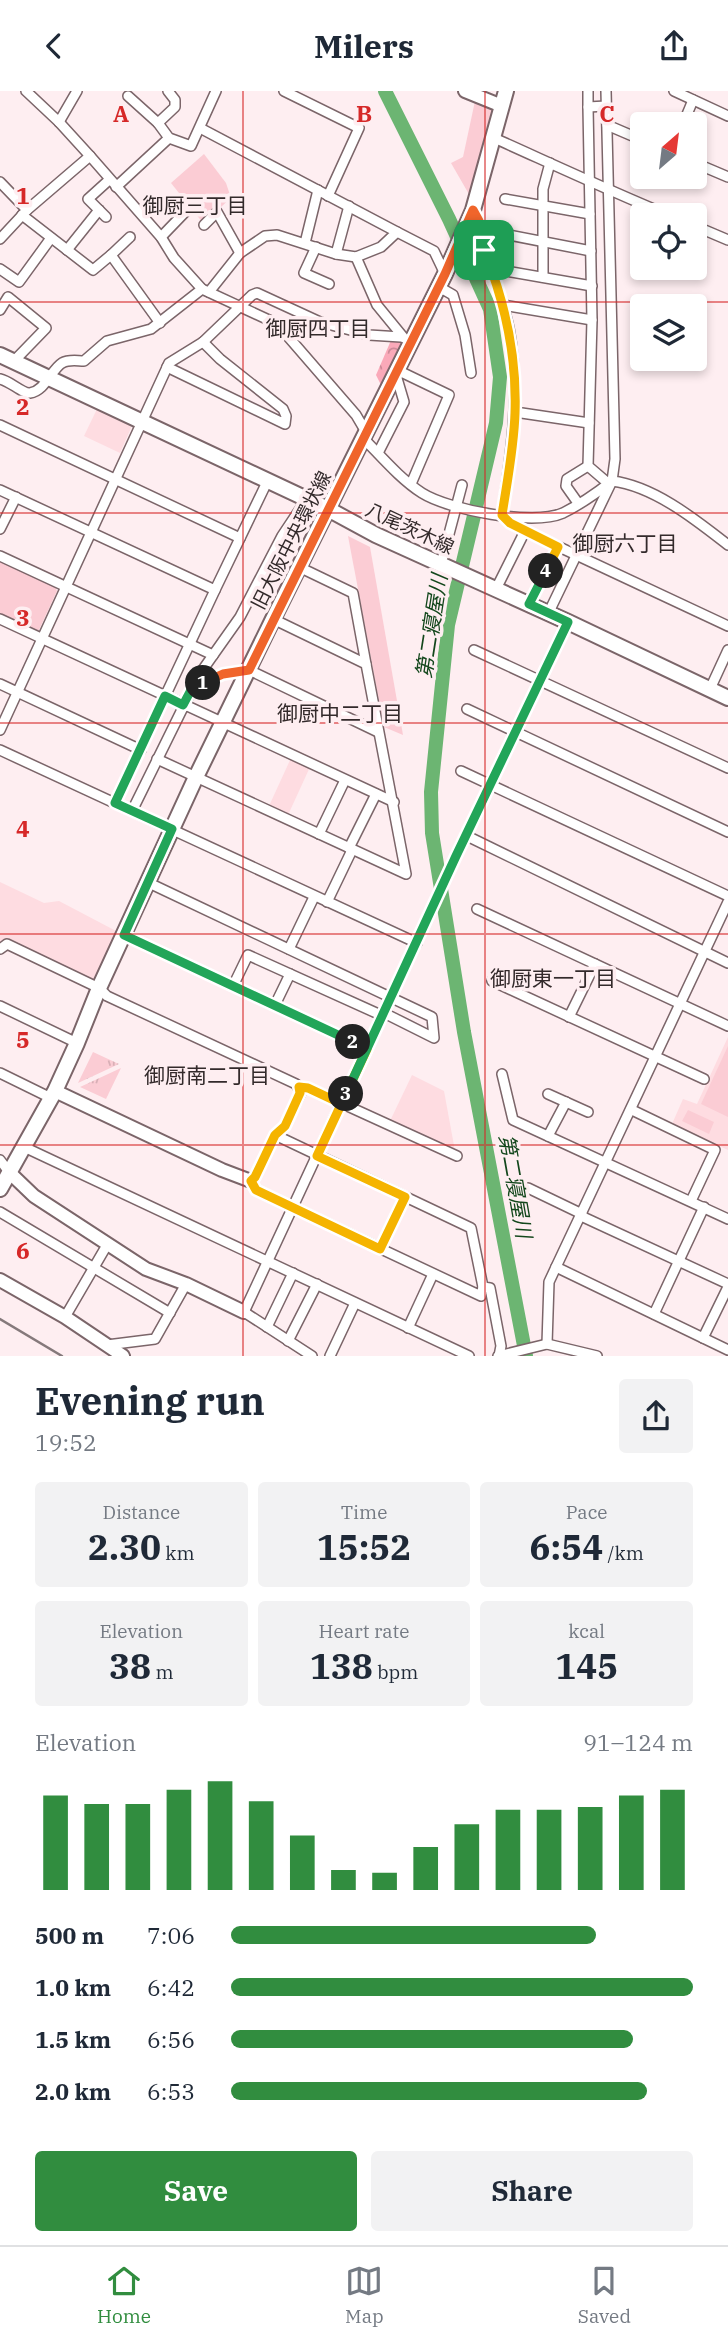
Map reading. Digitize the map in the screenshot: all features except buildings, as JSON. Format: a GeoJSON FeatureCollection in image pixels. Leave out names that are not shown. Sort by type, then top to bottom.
{"type":"FeatureCollection","features":[{"type":"Feature","properties":{"kind":"main road","name":"旧大阪中央環状線"},"geometry":{"type":"LineString","coordinates":[[0,1189],[5,1166],[24,1147],[53,1095],[196,777],[396,372],[406,339],[444,277],[471,217],[506,91]]}},
{"type":"Feature","properties":{"kind":"main road","name":"八尾茨木線"},"geometry":{"type":"LineString","coordinates":[[7,358],[328,509],[376,535],[728,698]]}},
{"type":"Feature","properties":{"kind":"street"},"geometry":{"type":"LineString","coordinates":[[26,91],[90,156],[160,237],[174,258],[205,290],[271,321],[285,333],[356,415],[364,435],[378,453],[411,484],[436,500],[457,506],[502,515],[544,518],[563,513],[610,482],[625,482],[666,502],[728,545]]}},
{"type":"Feature","properties":{"kind":"street"},"geometry":{"type":"LineString","coordinates":[[59,122],[77,91]]}},
{"type":"Feature","properties":{"kind":"street"},"geometry":{"type":"LineString","coordinates":[[158,123],[175,107],[175,100],[168,91]]}},
{"type":"Feature","properties":{"kind":"street"},"geometry":{"type":"LineString","coordinates":[[128,96],[158,123],[169,138],[191,146],[216,91]]}},
{"type":"Feature","properties":{"kind":"street"},"geometry":{"type":"LineString","coordinates":[[284,91],[359,128],[328,196]]}},
{"type":"Feature","properties":{"kind":"street"},"geometry":{"type":"LineString","coordinates":[[588,91],[592,286],[588,466]]}},
{"type":"Feature","properties":{"kind":"street"},"geometry":{"type":"LineString","coordinates":[[548,614],[610,482],[615,450],[606,91]]}},
{"type":"Feature","properties":{"kind":"street"},"geometry":{"type":"LineString","coordinates":[[674,91],[727,113]]}},
{"type":"Feature","properties":{"kind":"street"},"geometry":{"type":"LineString","coordinates":[[472,92],[502,106]]}},
{"type":"Feature","properties":{"kind":"street"},"geometry":{"type":"LineString","coordinates":[[688,112],[693,100]]}},
{"type":"Feature","properties":{"kind":"street"},"geometry":{"type":"LineString","coordinates":[[588,107],[606,106]]}},
{"type":"Feature","properties":{"kind":"street"},"geometry":{"type":"LineString","coordinates":[[607,125],[630,135]]}},
{"type":"Feature","properties":{"kind":"street"},"geometry":{"type":"LineString","coordinates":[[200,128],[434,251],[453,295],[465,335],[471,373]]}},
{"type":"Feature","properties":{"kind":"street"},"geometry":{"type":"LineString","coordinates":[[106,218],[89,199],[169,138]]}},
{"type":"Feature","properties":{"kind":"street"},"geometry":{"type":"LineString","coordinates":[[494,138],[638,203]]}},
{"type":"Feature","properties":{"kind":"street"},"geometry":{"type":"LineString","coordinates":[[1,236],[90,156]]}},
{"type":"Feature","properties":{"kind":"street"},"geometry":{"type":"LineString","coordinates":[[543,277],[543,189],[550,163]]}},
{"type":"Feature","properties":{"kind":"street"},"geometry":{"type":"LineString","coordinates":[[707,168],[728,177]]}},
{"type":"Feature","properties":{"kind":"street"},"geometry":{"type":"LineString","coordinates":[[0,182],[25,213],[51,238],[93,270],[130,237]]}},
{"type":"Feature","properties":{"kind":"street"},"geometry":{"type":"LineString","coordinates":[[305,243],[318,190]]}},
{"type":"Feature","properties":{"kind":"street"},"geometry":{"type":"LineString","coordinates":[[505,199],[590,214]]}},
{"type":"Feature","properties":{"kind":"street"},"geometry":{"type":"LineString","coordinates":[[336,254],[349,207]]}},
{"type":"Feature","properties":{"kind":"street"},"geometry":{"type":"LineString","coordinates":[[66,250],[99,209]]}},
{"type":"Feature","properties":{"kind":"street"},"geometry":{"type":"LineString","coordinates":[[160,237],[188,209]]}},
{"type":"Feature","properties":{"kind":"street"},"geometry":{"type":"LineString","coordinates":[[204,225],[217,212],[240,253]]}},
{"type":"Feature","properties":{"kind":"street"},"geometry":{"type":"LineString","coordinates":[[471,217],[479,221],[484,250],[503,305],[513,362],[515,412],[502,515]]}},
{"type":"Feature","properties":{"kind":"street"},"geometry":{"type":"LineString","coordinates":[[707,231],[728,240]]}},
{"type":"Feature","properties":{"kind":"street"},"geometry":{"type":"LineString","coordinates":[[0,379],[14,384],[25,393],[31,393],[62,363],[72,360],[85,361],[107,341],[151,329],[205,290],[240,253],[265,236],[277,235],[336,254],[356,257],[382,247],[397,232]]}},
{"type":"Feature","properties":{"kind":"street"},"geometry":{"type":"LineString","coordinates":[[505,234],[591,251]]}},
{"type":"Feature","properties":{"kind":"street"},"geometry":{"type":"LineString","coordinates":[[0,269],[19,282],[51,238]]}},
{"type":"Feature","properties":{"kind":"street"},"geometry":{"type":"LineString","coordinates":[[316,247],[304,272],[329,284]]}},
{"type":"Feature","properties":{"kind":"street"},"geometry":{"type":"LineString","coordinates":[[111,255],[160,323]]}},
{"type":"Feature","properties":{"kind":"street"},"geometry":{"type":"LineString","coordinates":[[356,257],[377,305],[406,339]]}},
{"type":"Feature","properties":{"kind":"street"},"geometry":{"type":"LineString","coordinates":[[506,271],[592,286]]}},
{"type":"Feature","properties":{"kind":"street"},"geometry":{"type":"LineString","coordinates":[[0,730],[169,363],[203,342],[257,293],[320,322],[369,335],[406,339]]}},
{"type":"Feature","properties":{"kind":"street"},"geometry":{"type":"LineString","coordinates":[[0,310],[8,297],[46,328],[7,358]]}},
{"type":"Feature","properties":{"kind":"street"},"geometry":{"type":"LineString","coordinates":[[503,305],[592,320]]}},
{"type":"Feature","properties":{"kind":"street"},"geometry":{"type":"LineString","coordinates":[[167,367],[285,424],[283,409],[220,359],[203,342]]}},
{"type":"Feature","properties":{"kind":"street"},"geometry":{"type":"LineString","coordinates":[[378,453],[404,402],[396,372]]}},
{"type":"Feature","properties":{"kind":"street"},"geometry":{"type":"LineString","coordinates":[[396,372],[449,395],[411,484]]}},
{"type":"Feature","properties":{"kind":"street"},"geometry":{"type":"LineString","coordinates":[[515,412],[589,423]]}},
{"type":"Feature","properties":{"kind":"street"},"geometry":{"type":"LineString","coordinates":[[0,425],[240,538]]}},
{"type":"Feature","properties":{"kind":"street"},"geometry":{"type":"LineString","coordinates":[[588,466],[610,482]]}},
{"type":"Feature","properties":{"kind":"street"},"geometry":{"type":"LineString","coordinates":[[579,503],[566,486],[568,479],[588,466]]}},
{"type":"Feature","properties":{"kind":"street"},"geometry":{"type":"LineString","coordinates":[[115,803],[267,482]]}},
{"type":"Feature","properties":{"kind":"street"},"geometry":{"type":"LineString","coordinates":[[441,563],[462,485]]}},
{"type":"Feature","properties":{"kind":"street"},"geometry":{"type":"LineString","coordinates":[[0,490],[215,590]]}},
{"type":"Feature","properties":{"kind":"street"},"geometry":{"type":"LineString","coordinates":[[1,525],[16,497]]}},
{"type":"Feature","properties":{"kind":"street"},"geometry":{"type":"LineString","coordinates":[[132,811],[191,690],[240,617],[282,536],[306,500]]}},
{"type":"Feature","properties":{"kind":"street"},"geometry":{"type":"LineString","coordinates":[[502,515],[525,531],[728,626]]}},
{"type":"Feature","properties":{"kind":"street"},"geometry":{"type":"LineString","coordinates":[[496,589],[525,531]]}},
{"type":"Feature","properties":{"kind":"street"},"geometry":{"type":"LineString","coordinates":[[529,604],[558,547]]}},
{"type":"Feature","properties":{"kind":"street"},"geometry":{"type":"LineString","coordinates":[[0,556],[213,655]]}},
{"type":"Feature","properties":{"kind":"street"},"geometry":{"type":"LineString","coordinates":[[157,759],[406,874],[353,593],[299,567]]}},
{"type":"Feature","properties":{"kind":"street"},"geometry":{"type":"LineString","coordinates":[[0,619],[394,802]]}},
{"type":"Feature","properties":{"kind":"street"},"geometry":{"type":"LineString","coordinates":[[273,619],[366,664]]}},
{"type":"Feature","properties":{"kind":"street"},"geometry":{"type":"LineString","coordinates":[[244,1312],[568,622]]}},
{"type":"Feature","properties":{"kind":"street"},"geometry":{"type":"LineString","coordinates":[[474,650],[728,768]]}},
{"type":"Feature","properties":{"kind":"street"},"geometry":{"type":"LineString","coordinates":[[710,689],[728,650]]}},
{"type":"Feature","properties":{"kind":"street"},"geometry":{"type":"LineString","coordinates":[[191,690],[223,674],[249,670],[378,732]]}},
{"type":"Feature","properties":{"kind":"street"},"geometry":{"type":"LineString","coordinates":[[0,684],[141,750]]}},
{"type":"Feature","properties":{"kind":"street"},"geometry":{"type":"LineString","coordinates":[[467,709],[728,832]]}},
{"type":"Feature","properties":{"kind":"street"},"geometry":{"type":"LineString","coordinates":[[0,750],[417,943]]}},
{"type":"Feature","properties":{"kind":"street"},"geometry":{"type":"LineString","coordinates":[[460,771],[728,896]]}},
{"type":"Feature","properties":{"kind":"street"},"geometry":{"type":"LineString","coordinates":[[319,835],[345,780]]}},
{"type":"Feature","properties":{"kind":"street"},"geometry":{"type":"LineString","coordinates":[[327,902],[376,794]]}},
{"type":"Feature","properties":{"kind":"street"},"geometry":{"type":"LineString","coordinates":[[467,836],[728,963]]}},
{"type":"Feature","properties":{"kind":"street"},"geometry":{"type":"LineString","coordinates":[[149,883],[432,1017],[434,1038],[248,955],[233,986]]}},
{"type":"Feature","properties":{"kind":"street"},"geometry":{"type":"LineString","coordinates":[[289,949],[314,897]]}},
{"type":"Feature","properties":{"kind":"street"},"geometry":{"type":"LineString","coordinates":[[547,1344],[549,1282],[632,1111],[728,902]]}},
{"type":"Feature","properties":{"kind":"street"},"geometry":{"type":"LineString","coordinates":[[477,909],[728,1026]]}},
{"type":"Feature","properties":{"kind":"street"},"geometry":{"type":"LineString","coordinates":[[124,935],[367,1049]]}},
{"type":"Feature","properties":{"kind":"street"},"geometry":{"type":"LineString","coordinates":[[0,949],[7,944],[99,988],[107,996],[299,1087],[308,1088],[457,1156]]}},
{"type":"Feature","properties":{"kind":"street"},"geometry":{"type":"LineString","coordinates":[[569,1017],[595,964]]}},
{"type":"Feature","properties":{"kind":"street"},"geometry":{"type":"LineString","coordinates":[[275,1005],[290,974]]}},
{"type":"Feature","properties":{"kind":"street"},"geometry":{"type":"LineString","coordinates":[[492,981],[704,1079]]}},
{"type":"Feature","properties":{"kind":"street"},"geometry":{"type":"LineString","coordinates":[[0,1006],[77,1043]]}},
{"type":"Feature","properties":{"kind":"street"},"geometry":{"type":"LineString","coordinates":[[0,1073],[251,1181],[256,1190],[292,1208],[481,1296],[483,1287],[471,1228],[275,1135]]}},
{"type":"Feature","properties":{"kind":"street"},"geometry":{"type":"LineString","coordinates":[[502,1074],[513,1120],[728,1219]]}},
{"type":"Feature","properties":{"kind":"street"},"geometry":{"type":"LineString","coordinates":[[251,1181],[275,1135],[285,1126],[300,1093],[299,1087]]}},
{"type":"Feature","properties":{"kind":"street"},"geometry":{"type":"LineString","coordinates":[[548,1094],[588,1112]]}},
{"type":"Feature","properties":{"kind":"street"},"geometry":{"type":"LineString","coordinates":[[548,1136],[566,1102]]}},
{"type":"Feature","properties":{"kind":"street"},"geometry":{"type":"LineString","coordinates":[[632,1111],[715,1150],[691,1201]]}},
{"type":"Feature","properties":{"kind":"street"},"geometry":{"type":"LineString","coordinates":[[24,1147],[469,1356]]}},
{"type":"Feature","properties":{"kind":"street"},"geometry":{"type":"LineString","coordinates":[[5,1166],[34,1196],[107,1245],[146,1269],[244,1312],[312,1356]]}},
{"type":"Feature","properties":{"kind":"street"},"geometry":{"type":"LineString","coordinates":[[528,1188],[728,1286],[703,1338]]}},
{"type":"Feature","properties":{"kind":"street"},"geometry":{"type":"LineString","coordinates":[[380,1249],[405,1197]]}},
{"type":"Feature","properties":{"kind":"street"},"geometry":{"type":"LineString","coordinates":[[654,1314],[704,1207]]}},
{"type":"Feature","properties":{"kind":"street"},"geometry":{"type":"LineString","coordinates":[[0,1212],[170,1313]]}},
{"type":"Feature","properties":{"kind":"street"},"geometry":{"type":"LineString","coordinates":[[65,1317],[107,1245]]}},
{"type":"Feature","properties":{"kind":"street"},"geometry":{"type":"LineString","coordinates":[[556,1267],[728,1350]]}},
{"type":"Feature","properties":{"kind":"street"},"geometry":{"type":"LineString","coordinates":[[267,1327],[293,1273]]}},
{"type":"Feature","properties":{"kind":"street"},"geometry":{"type":"LineString","coordinates":[[408,1328],[433,1274]]}},
{"type":"Feature","properties":{"kind":"street"},"geometry":{"type":"LineString","coordinates":[[0,1280],[65,1317],[123,1356]]}},
{"type":"Feature","properties":{"kind":"street"},"geometry":{"type":"LineString","coordinates":[[288,1341],[317,1284]]}},
{"type":"Feature","properties":{"kind":"street"},"geometry":{"type":"LineString","coordinates":[[107,1345],[155,1339],[186,1285]]}},
{"type":"Feature","properties":{"kind":"street"},"geometry":{"type":"LineString","coordinates":[[483,1287],[490,1288],[501,1346],[500,1355],[547,1344],[597,1356]]}},
{"type":"Feature","properties":{"kind":"street"},"geometry":{"type":"LineString","coordinates":[[330,1356],[355,1303]]}},
{"type":"Feature","properties":{"kind":"shaded area"},"geometry":{"type":"Polygon","coordinates":[[[97,409],[130,425],[120,453],[84,436],[97,409]]]}},
{"type":"Feature","properties":{"kind":"shaded area"},"geometry":{"type":"Polygon","coordinates":[[[291,758],[310,767],[288,815],[269,806],[291,758]]]}},
{"type":"Feature","properties":{"kind":"shaded area"},"geometry":{"type":"Polygon","coordinates":[[[0,882],[44,903],[59,901],[118,932],[96,980],[91,981],[0,945],[0,882]]]}},
{"type":"Feature","properties":{"kind":"shaded area"},"geometry":{"type":"Polygon","coordinates":[[[728,1037],[728,1150],[672,1124],[683,1099],[697,1104],[728,1037]]]}},
{"type":"Feature","properties":{"kind":"shaded area"},"geometry":{"type":"Polygon","coordinates":[[[412,1075],[444,1091],[455,1151],[390,1121],[412,1075]]]}},
{"type":"Feature","properties":{"kind":"green space"},"geometry":{"type":"Polygon","coordinates":[[[475,101],[492,109],[470,196],[451,163],[463,157],[475,101]]]}},
{"type":"Feature","properties":{"kind":"green space"},"geometry":{"type":"Polygon","coordinates":[[[204,154],[226,183],[231,198],[203,223],[171,183],[204,154]]]}},
{"type":"Feature","properties":{"kind":"green space"},"geometry":{"type":"Polygon","coordinates":[[[392,338],[403,342],[381,385],[376,375],[392,338]]]}},
{"type":"Feature","properties":{"kind":"green space"},"geometry":{"type":"Polygon","coordinates":[[[348,536],[370,547],[403,735],[384,727],[348,536]]]}},
{"type":"Feature","properties":{"kind":"green space"},"geometry":{"type":"Polygon","coordinates":[[[0,560],[55,586],[57,591],[39,630],[35,631],[0,615],[0,560]]]}},
{"type":"Feature","properties":{"kind":"green space"},"geometry":{"type":"Polygon","coordinates":[[[728,1046],[728,1117],[701,1104],[728,1046]]]}},
{"type":"Feature","properties":{"kind":"green space"},"geometry":{"type":"Polygon","coordinates":[[[93,1052],[119,1064],[78,1083],[93,1052]]]}},
{"type":"Feature","properties":{"kind":"green space"},"geometry":{"type":"Polygon","coordinates":[[[121,1068],[106,1099],[80,1087],[121,1068]]]}},
{"type":"Feature","properties":{"kind":"green space"},"geometry":{"type":"Polygon","coordinates":[[[688,1110],[714,1122],[709,1134],[682,1121],[688,1110]]]}},
{"type":"Feature","properties":{"kind":"waterway","name":"第二寝屋川"},"geometry":{"type":"LineString","coordinates":[[385,91],[449,219],[490,309],[500,377],[496,423],[448,625],[431,792],[432,833],[464,1032],[526,1356]]}},
{"type":"Feature","properties":{"kind":"railway"},"geometry":{"type":"LineString","coordinates":[[0,1319],[62,1356]]}},
{"type":"Feature","properties":{"kind":"district","name":"御厨三丁目"},"geometry":{"type":"Point","coordinates":[195,205]}},
{"type":"Feature","properties":{"kind":"district","name":"御厨四丁目"},"geometry":{"type":"Point","coordinates":[318,328]}},
{"type":"Feature","properties":{"kind":"district","name":"御厨六丁目"},"geometry":{"type":"Point","coordinates":[625,543]}},
{"type":"Feature","properties":{"kind":"district","name":"御厨中二丁目"},"geometry":{"type":"Point","coordinates":[340,713]}},
{"type":"Feature","properties":{"kind":"district","name":"御厨東一丁目"},"geometry":{"type":"Point","coordinates":[553,978]}},
{"type":"Feature","properties":{"kind":"district","name":"御厨南二丁目"},"geometry":{"type":"Point","coordinates":[207,1075]}},
{"type":"Feature","properties":{"kind":"route"},"geometry":{"type":"LineString","coordinates":[[484,250],[479,221],[473,210],[445,274],[249,670],[210,679],[191,690],[183,705],[165,696],[115,803],[172,829],[124,935],[367,1049],[342,1104],[317,1156],[405,1197],[380,1249],[256,1190],[251,1181],[275,1135],[285,1126],[300,1093],[299,1087],[308,1088],[342,1104],[568,622],[529,604],[558,547],[510,523],[502,515],[514,434],[515,387],[509,330],[484,250]]}}]}
